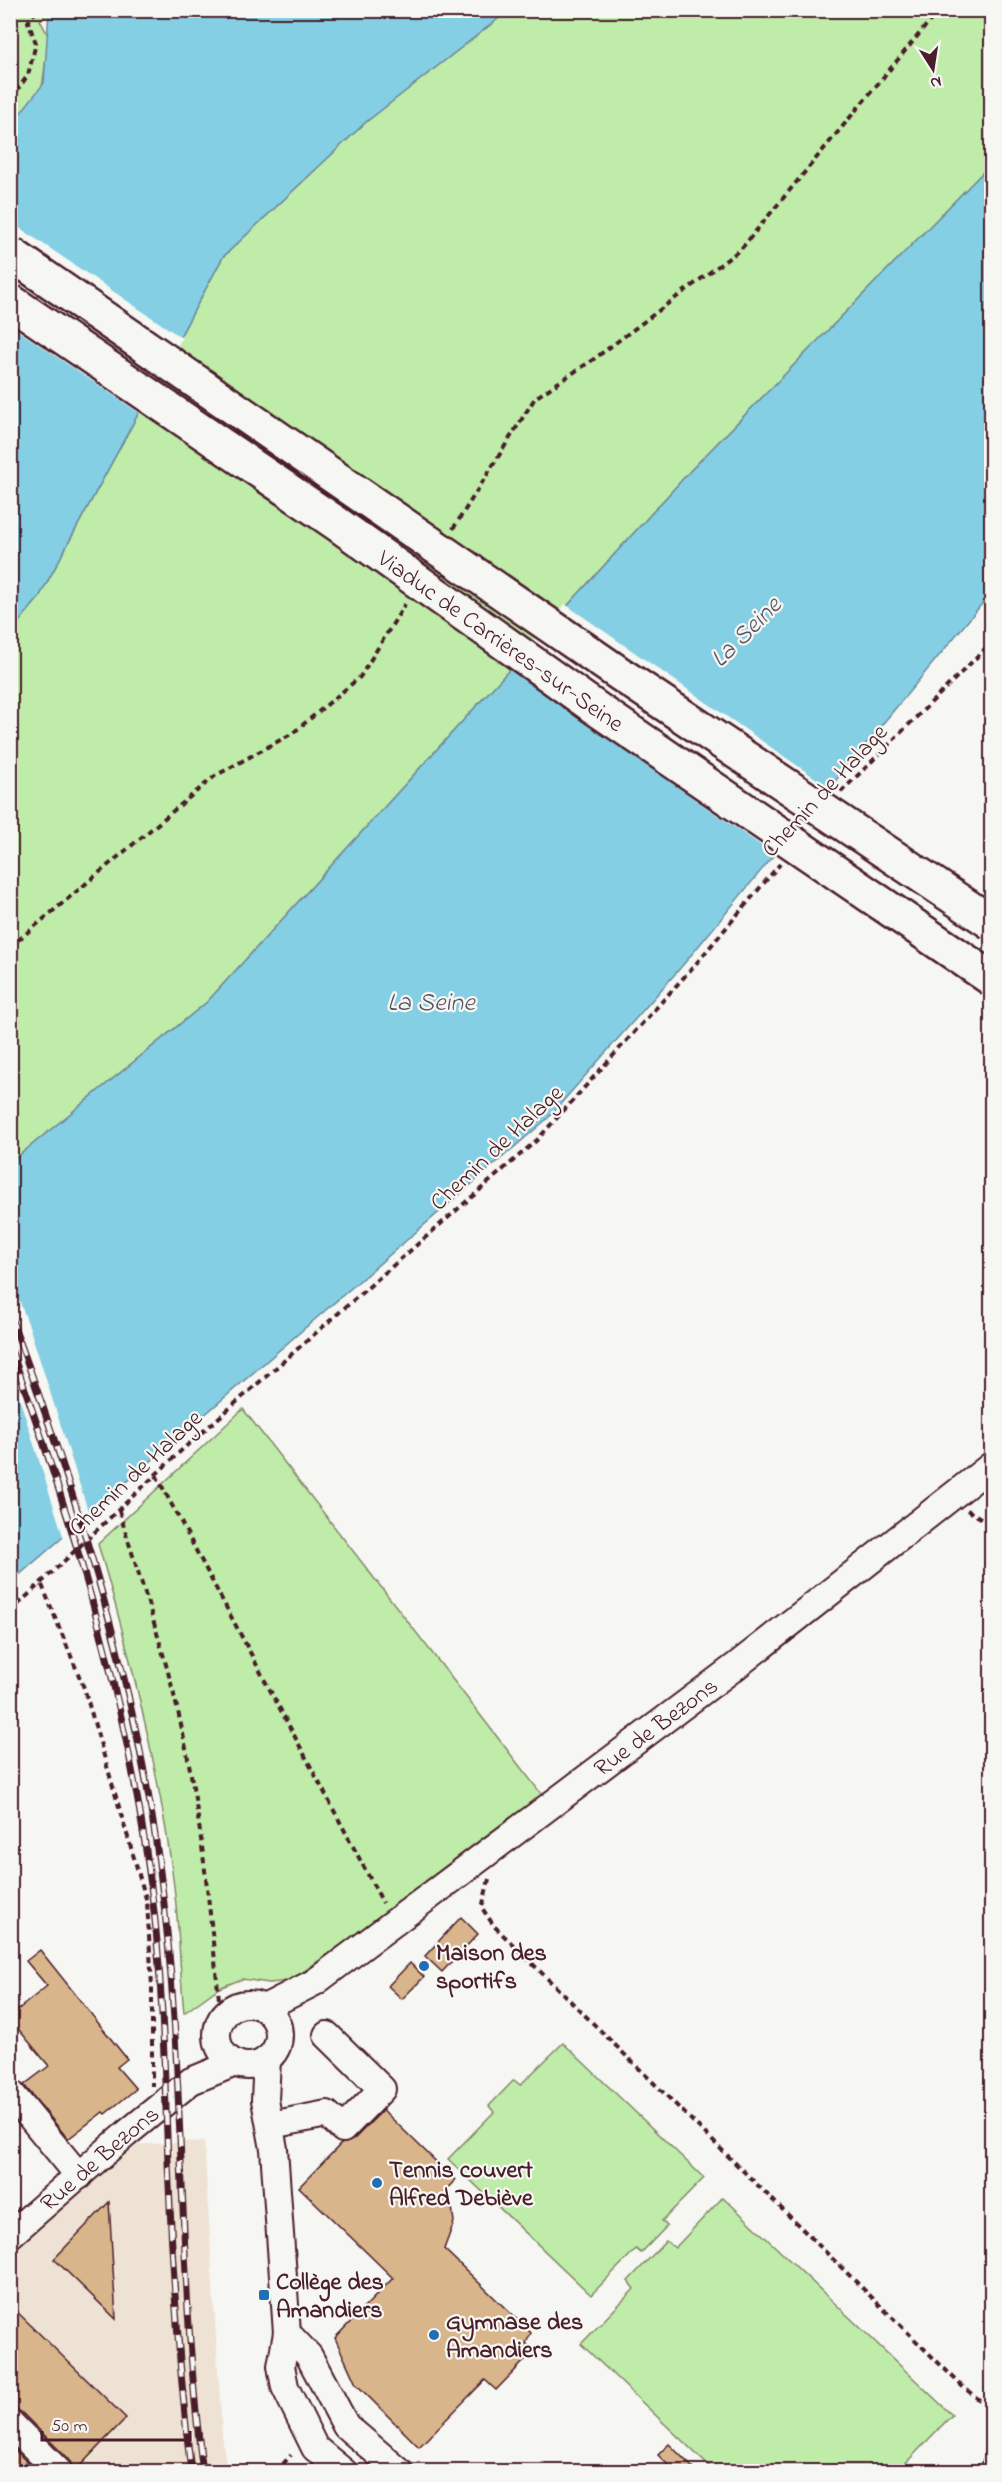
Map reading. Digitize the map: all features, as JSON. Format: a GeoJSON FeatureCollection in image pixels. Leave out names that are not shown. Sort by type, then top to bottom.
{"type":"FeatureCollection","features":[{"type":"Feature","properties":{"kind":"highway","name":"Viaduc de Carrières-sur-Seine"},"geometry":{"type":"LineString","coordinates":[[11,255],[621,674],[992,923]]}},
{"type":"Feature","properties":{"kind":"highway","name":"Viaduc de Carrières-sur-Seine"},"geometry":{"type":"LineString","coordinates":[[10,301],[336,523],[597,709],[992,980]]}},
{"type":"Feature","properties":{"kind":"street","name":"Rue de Bezons"},"geometry":{"type":"LineString","coordinates":[[191,2081],[219,2027],[236,2006],[245,2003],[264,2008],[315,1982],[736,1666],[992,1465]]}},
{"type":"Feature","properties":{"kind":"street","name":"Rue de Bezons"},"geometry":{"type":"LineString","coordinates":[[10,2235],[191,2081],[249,2063],[277,2046],[279,2029],[315,1982]]}},
{"type":"Feature","properties":{"kind":"street"},"geometry":{"type":"LineString","coordinates":[[264,2008],[276,2020],[279,2029]]}},
{"type":"Feature","properties":{"kind":"street"},"geometry":{"type":"LineString","coordinates":[[219,2027],[222,2053],[249,2063],[265,2100],[271,2125],[278,2184],[280,2248],[287,2333],[281,2366],[285,2386],[315,2448],[344,2472]]}},
{"type":"Feature","properties":{"kind":"street"},"geometry":{"type":"LineString","coordinates":[[271,2125],[327,2114],[343,2129],[382,2089],[327,2035]]}},
{"type":"Feature","properties":{"kind":"street"},"geometry":{"type":"LineString","coordinates":[[10,2092],[79,2176]]}},
{"type":"Feature","properties":{"kind":"street"},"geometry":{"type":"LineString","coordinates":[[287,2333],[309,2356],[346,2426],[400,2472]]}},
{"type":"Feature","properties":{"kind":"street"},"geometry":{"type":"LineString","coordinates":[[10,2423],[59,2472]]}},
{"type":"Feature","properties":{"kind":"path"},"geometry":{"type":"LineString","coordinates":[[10,100],[28,75],[36,43],[28,22],[37,10]]}},
{"type":"Feature","properties":{"kind":"path"},"geometry":{"type":"LineString","coordinates":[[447,537],[535,398],[594,359],[741,249],[939,10]]}},
{"type":"Feature","properties":{"kind":"path"},"geometry":{"type":"LineString","coordinates":[[10,947],[215,776],[293,733],[360,677],[410,597]]}},
{"type":"Feature","properties":{"kind":"path","name":"Chemin de Halage"},"geometry":{"type":"LineString","coordinates":[[834,800],[992,642]]}},
{"type":"Feature","properties":{"kind":"path","name":"Chemin de Halage"},"geometry":{"type":"LineString","coordinates":[[10,1612],[42,1585],[184,1448],[537,1140],[694,966],[782,861]]}},
{"type":"Feature","properties":{"kind":"path"},"geometry":{"type":"LineString","coordinates":[[156,1475],[393,1923]]}},
{"type":"Feature","properties":{"kind":"path"},"geometry":{"type":"LineString","coordinates":[[119,1510],[155,1624],[179,1717],[206,1874],[219,2027]]}},
{"type":"Feature","properties":{"kind":"path"},"geometry":{"type":"LineString","coordinates":[[42,1585],[84,1688],[147,1902],[152,1986],[152,2112]]}},
{"type":"Feature","properties":{"kind":"path"},"geometry":{"type":"LineString","coordinates":[[502,1841],[485,1891],[482,1908],[494,1926],[962,2386],[992,2410]]}},
{"type":"Feature","properties":{"kind":"path"},"geometry":{"type":"LineString","coordinates":[[976,2472],[992,2450]]}},
{"type":"Feature","properties":{"kind":"path"},"geometry":{"type":"LineString","coordinates":[[276,2472],[291,2455]]}},
{"type":"Feature","properties":{"kind":"shaded area"},"geometry":{"type":"Polygon","coordinates":[[[204,2141],[222,2435],[227,2471],[11,2472],[11,2247],[135,2145],[204,2141]]]}},
{"type":"Feature","properties":{"kind":"green space"},"geometry":{"type":"Polygon","coordinates":[[[10,11],[53,11],[40,20],[49,37],[42,88],[10,127],[10,11]]]}},
{"type":"Feature","properties":{"kind":"green space"},"geometry":{"type":"Polygon","coordinates":[[[508,11],[991,11],[991,164],[692,469],[207,1002],[11,1162],[11,631],[38,599],[223,257],[366,122],[508,11]]]}},
{"type":"Feature","properties":{"kind":"green space"},"geometry":{"type":"Polygon","coordinates":[[[243,1409],[546,1800],[290,1981],[269,1983],[242,1979],[219,1988],[184,2013],[174,1886],[161,1800],[133,1671],[98,1544],[243,1409]]]}},
{"type":"Feature","properties":{"kind":"green space"},"geometry":{"type":"Polygon","coordinates":[[[563,2043],[704,2178],[662,2221],[667,2226],[641,2253],[636,2249],[591,2295],[448,2159],[494,2112],[489,2106],[514,2080],[520,2085],[563,2043]]]}},
{"type":"Feature","properties":{"kind":"green space"},"geometry":{"type":"Polygon","coordinates":[[[723,2197],[952,2415],[900,2469],[902,2471],[714,2471],[581,2344],[634,2289],[628,2281],[666,2241],[675,2248],[723,2197]]]}},
{"type":"Feature","properties":{"kind":"water"},"geometry":{"type":"Polygon","coordinates":[[[49,11],[508,11],[366,122],[223,257],[38,599],[11,631],[11,125],[44,83],[49,11]]]}},
{"type":"Feature","properties":{"kind":"water","name":"La Seine"},"geometry":{"type":"Polygon","coordinates":[[[991,164],[991,593],[682,966],[548,1118],[11,1582],[11,1162],[207,1002],[692,469],[991,164]]]}},
{"type":"Feature","properties":{"kind":"pier"},"geometry":{"type":"Polygon","coordinates":[[[11,222],[182,338],[141,414],[10,325],[11,222]]]}},
{"type":"Feature","properties":{"kind":"pier"},"geometry":{"type":"Polygon","coordinates":[[[565,604],[831,789],[776,856],[507,668],[565,604]]]}},
{"type":"Feature","properties":{"kind":"pier"},"geometry":{"type":"Polygon","coordinates":[[[11,1279],[29,1326],[90,1517],[64,1539],[11,1372],[11,1279]]]}},
{"type":"Feature","properties":{"kind":"building"},"geometry":{"type":"Polygon","coordinates":[[[461,1917],[478,1934],[442,1972],[425,1956],[461,1917]]]}},
{"type":"Feature","properties":{"kind":"building"},"geometry":{"type":"Polygon","coordinates":[[[40,1950],[127,2059],[117,2067],[136,2089],[68,2139],[24,2085],[49,2066],[10,2019],[10,2016],[47,1986],[26,1961],[40,1950]]]}},
{"type":"Feature","properties":{"kind":"building"},"geometry":{"type":"Polygon","coordinates":[[[410,1963],[424,1977],[402,1999],[388,1986],[410,1963]]]}},
{"type":"Feature","properties":{"kind":"building"},"geometry":{"type":"Polygon","coordinates":[[[383,2110],[455,2180],[444,2192],[452,2207],[454,2222],[444,2249],[531,2333],[526,2343],[534,2351],[496,2390],[485,2380],[419,2447],[356,2384],[335,2338],[393,2278],[299,2187],[341,2144],[354,2139],[383,2110]]]}},
{"type":"Feature","properties":{"kind":"building"},"geometry":{"type":"Polygon","coordinates":[[[109,2202],[116,2319],[54,2259],[109,2202]]]}},
{"type":"Feature","properties":{"kind":"building"},"geometry":{"type":"Polygon","coordinates":[[[10,2305],[126,2418],[74,2472],[70,2461],[21,2412],[10,2408],[10,2305]]]}},
{"type":"Feature","properties":{"kind":"building"},"geometry":{"type":"Polygon","coordinates":[[[669,2444],[697,2472],[675,2472],[658,2455],[669,2444]]]}},
{"type":"Feature","properties":{"kind":"building"},"geometry":{"type":"Polygon","coordinates":[[[10,2445],[37,2472],[10,2472],[10,2445]]]}},
{"type":"Feature","properties":{"kind":"railway"},"geometry":{"type":"LineString","coordinates":[[10,1315],[59,1454],[103,1596],[122,1668],[152,1814],[170,1960],[189,2326],[203,2472]]}},
{"type":"Feature","properties":{"kind":"railway"},"geometry":{"type":"LineString","coordinates":[[10,1347],[58,1487],[100,1629],[118,1701],[145,1847],[158,1953],[175,2293],[191,2472]]}},
{"type":"Feature","properties":{"kind":"place","name":"Maison des sportifs"},"geometry":{"type":"Point","coordinates":[424,1966]}},
{"type":"Feature","properties":{"kind":"place","name":"Tennis couvert Alfred Debiève"},"geometry":{"type":"Point","coordinates":[377,2183]}},
{"type":"Feature","properties":{"kind":"place","name":"Collège des Amandiers"},"geometry":{"type":"Point","coordinates":[264,2295]}},
{"type":"Feature","properties":{"kind":"place","name":"Gymnase des Amandiers"},"geometry":{"type":"Point","coordinates":[434,2335]}}]}
